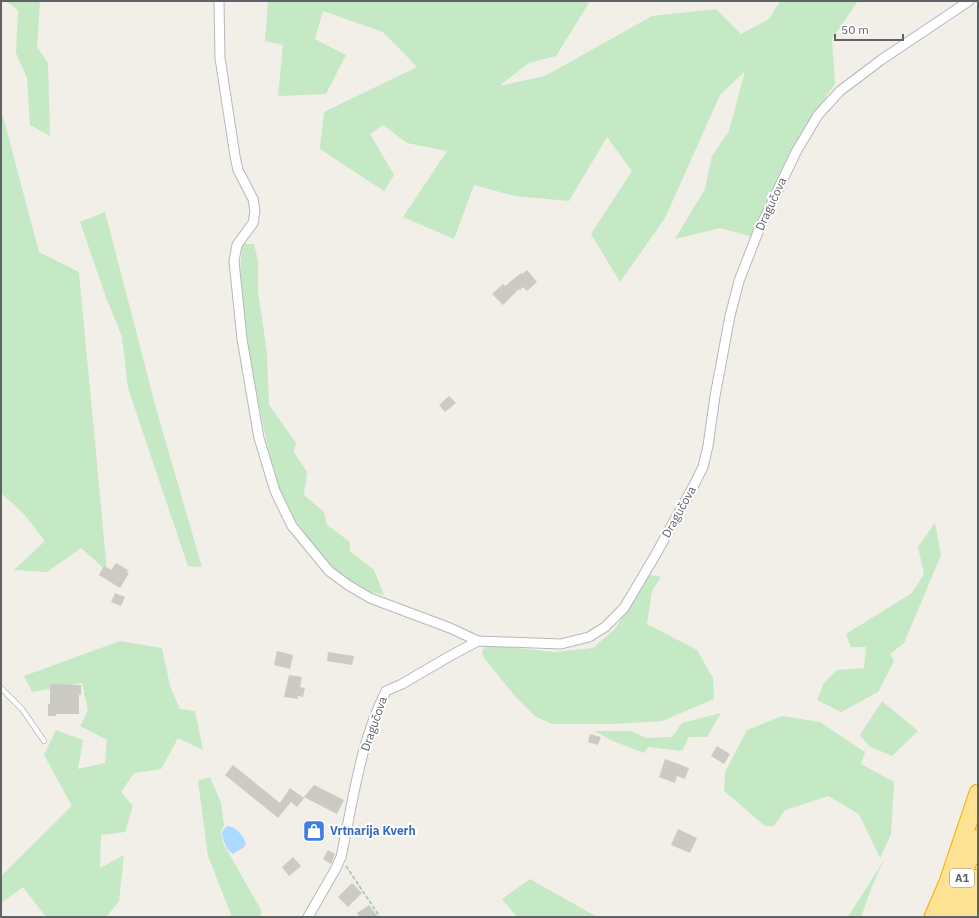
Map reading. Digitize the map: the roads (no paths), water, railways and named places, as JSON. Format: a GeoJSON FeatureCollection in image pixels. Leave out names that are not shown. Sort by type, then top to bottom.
{"type":"FeatureCollection","features":[{"type":"Feature","properties":{"kind":"highway"},"geometry":{"type":"LineString","coordinates":[[933,917],[948,882],[978,793]]}},
{"type":"Feature","properties":{"kind":"highway","name":"A1"},"geometry":{"type":"LineString","coordinates":[[946,917],[978,838]]}},
{"type":"Feature","properties":{"kind":"highway","name":"A1"},"geometry":{"type":"LineString","coordinates":[[962,917],[978,878]]}},
{"type":"Feature","properties":{"kind":"highway"},"geometry":{"type":"LineString","coordinates":[[975,917],[978,910]]}},
{"type":"Feature","properties":{"kind":"street"},"geometry":{"type":"LineString","coordinates":[[219,1],[220,58],[235,156],[238,170],[252,198],[255,211],[253,223],[237,245],[234,261],[242,339],[259,438],[275,491],[292,526],[329,571],[348,585],[370,598],[450,628],[478,641]]}},
{"type":"Feature","properties":{"kind":"street","name":"Dragučova"},"geometry":{"type":"LineString","coordinates":[[308,917],[341,857],[363,752],[386,691],[402,684],[478,641],[561,644],[589,638],[605,627],[624,608],[656,554],[703,466],[708,446],[715,396],[730,316],[739,281],[758,232],[796,152],[818,115],[840,91],[881,60],[968,1]]}},
{"type":"Feature","properties":{"kind":"lane"},"geometry":{"type":"LineString","coordinates":[[1,688],[22,708],[44,741]]}},
{"type":"Feature","properties":{"kind":"water"},"geometry":{"type":"Polygon","coordinates":[[[227,826],[230,826],[239,832],[246,844],[243,848],[233,854],[227,847],[222,835],[222,832],[227,826]]]}},
{"type":"Feature","properties":{"kind":"place","name":"Vrtnarija Kverh"},"geometry":{"type":"Point","coordinates":[314,831]}}]}
